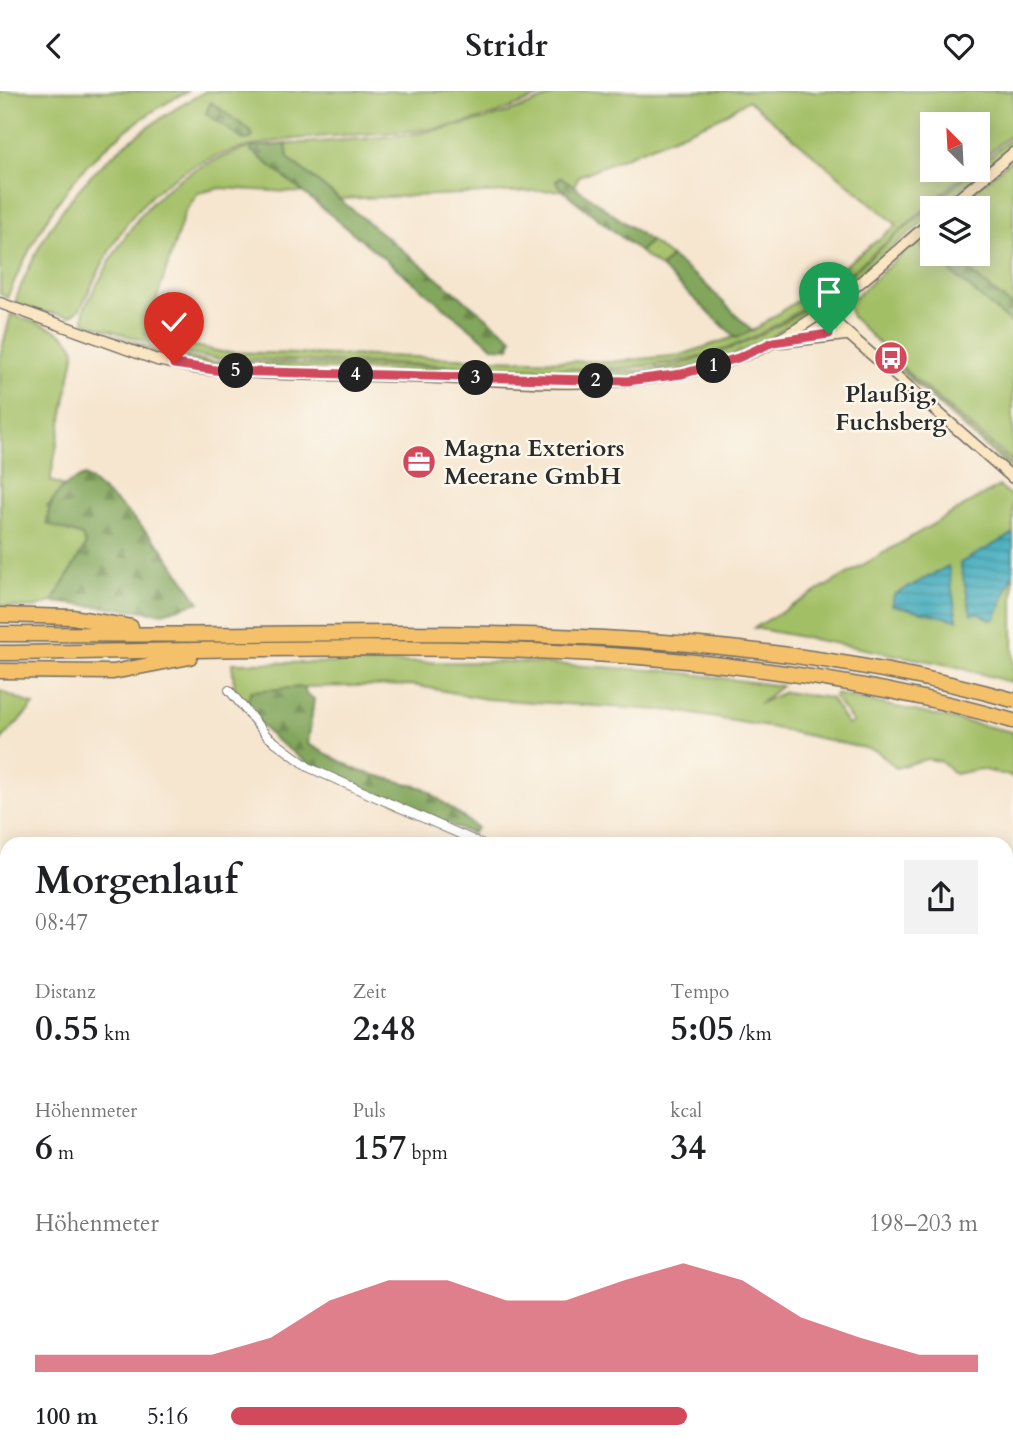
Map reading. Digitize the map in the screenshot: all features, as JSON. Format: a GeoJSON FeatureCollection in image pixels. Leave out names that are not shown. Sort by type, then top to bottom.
{"type":"FeatureCollection","features":[{"type":"Feature","properties":{"kind":"highway"},"geometry":{"type":"LineString","coordinates":[[0,615],[72,617],[167,633]]}},
{"type":"Feature","properties":{"kind":"highway"},"geometry":{"type":"LineString","coordinates":[[0,634],[590,636],[835,661],[1013,699]]}},
{"type":"Feature","properties":{"kind":"highway"},"geometry":{"type":"LineString","coordinates":[[0,653],[448,650],[586,654],[749,669],[817,680],[1013,721]]}},
{"type":"Feature","properties":{"kind":"highway"},"geometry":{"type":"LineString","coordinates":[[0,671],[113,672],[218,651]]}},
{"type":"Feature","properties":{"kind":"main road"},"geometry":{"type":"LineString","coordinates":[[961,196],[1013,153]]}},
{"type":"Feature","properties":{"kind":"main road"},"geometry":{"type":"LineString","coordinates":[[0,303],[31,317],[157,360],[222,371],[627,381],[703,369],[773,342],[823,312],[920,231]]}},
{"type":"Feature","properties":{"kind":"main road"},"geometry":{"type":"LineString","coordinates":[[823,312],[846,335],[1013,478]]}},
{"type":"Feature","properties":{"kind":"main road"},"geometry":{"type":"LineString","coordinates":[[773,342],[846,335]]}},
{"type":"Feature","properties":{"kind":"street"},"geometry":{"type":"LineString","coordinates":[[229,691],[267,736],[310,768],[467,837]]}},
{"type":"Feature","properties":{"kind":"green space"},"geometry":{"type":"Polygon","coordinates":[[[0,91],[188,91],[154,110],[125,131],[77,177],[40,231],[7,298],[0,294],[0,91]]]}},
{"type":"Feature","properties":{"kind":"green space"},"geometry":{"type":"Polygon","coordinates":[[[206,91],[552,91],[496,114],[451,126],[272,142],[233,151],[196,165],[162,186],[132,217],[110,250],[80,309],[70,316],[15,303],[44,239],[81,187],[126,144],[178,107],[206,91]]]}},
{"type":"Feature","properties":{"kind":"green space"},"geometry":{"type":"Polygon","coordinates":[[[562,91],[1013,91],[1013,133],[990,152],[990,112],[920,112],[920,182],[956,182],[940,196],[920,196],[920,213],[857,267],[796,313],[733,346],[703,356],[642,366],[580,369],[222,359],[186,354],[84,322],[84,309],[115,252],[148,207],[168,188],[191,172],[219,158],[253,147],[251,151],[306,193],[221,188],[198,193],[185,212],[145,335],[222,352],[609,362],[681,355],[752,331],[816,288],[897,225],[748,100],[719,118],[579,176],[574,186],[561,177],[557,181],[562,190],[339,199],[288,158],[286,144],[427,132],[460,126],[527,106],[562,91]]]}},
{"type":"Feature","properties":{"kind":"green space"},"geometry":{"type":"Polygon","coordinates":[[[211,102],[249,130],[253,136],[251,139],[243,140],[206,113],[211,102]]]}},
{"type":"Feature","properties":{"kind":"green space"},"geometry":{"type":"Polygon","coordinates":[[[1013,137],[1013,146],[990,165],[990,156],[1013,137]]]}},
{"type":"Feature","properties":{"kind":"green space"},"geometry":{"type":"Polygon","coordinates":[[[286,144],[288,158],[512,338],[510,348],[493,347],[251,150],[253,147],[286,144]]]}},
{"type":"Feature","properties":{"kind":"green space"},"geometry":{"type":"Polygon","coordinates":[[[1013,158],[1013,307],[963,266],[990,266],[990,196],[968,196],[985,182],[990,182],[990,177],[1013,158]]]}},
{"type":"Feature","properties":{"kind":"green space"},"geometry":{"type":"Polygon","coordinates":[[[561,177],[650,241],[640,252],[562,190],[556,181],[561,177]]]}},
{"type":"Feature","properties":{"kind":"green space"},"geometry":{"type":"Polygon","coordinates":[[[960,182],[970,182],[953,196],[943,196],[960,182]]]}},
{"type":"Feature","properties":{"kind":"green space"},"geometry":{"type":"Polygon","coordinates":[[[920,215],[920,225],[837,292],[834,288],[920,215]]]}},
{"type":"Feature","properties":{"kind":"green space"},"geometry":{"type":"Polygon","coordinates":[[[920,238],[920,266],[944,266],[1013,325],[1013,462],[914,378],[852,317],[847,304],[920,238]]]}},
{"type":"Feature","properties":{"kind":"green space"},"geometry":{"type":"Polygon","coordinates":[[[650,241],[671,257],[661,268],[640,252],[650,241]]]}},
{"type":"Feature","properties":{"kind":"green space"},"geometry":{"type":"Polygon","coordinates":[[[671,257],[703,282],[752,331],[736,338],[661,268],[671,257]]]}},
{"type":"Feature","properties":{"kind":"green space"},"geometry":{"type":"Polygon","coordinates":[[[944,266],[963,266],[1013,307],[1013,325],[944,266]]]}},
{"type":"Feature","properties":{"kind":"green space"},"geometry":{"type":"Polygon","coordinates":[[[826,295],[830,297],[776,334],[735,354],[688,368],[608,376],[217,366],[164,356],[80,329],[84,326],[174,355],[212,362],[641,371],[693,361],[739,345],[782,323],[826,295]]]}},
{"type":"Feature","properties":{"kind":"green space"},"geometry":{"type":"Polygon","coordinates":[[[11,314],[57,331],[65,336],[75,351],[51,476],[51,481],[64,486],[47,507],[82,536],[87,545],[52,602],[34,608],[0,606],[0,356],[11,314]]]}},
{"type":"Feature","properties":{"kind":"green space"},"geometry":{"type":"Polygon","coordinates":[[[894,360],[913,380],[1013,466],[1013,471],[891,363],[894,360]]]}},
{"type":"Feature","properties":{"kind":"green space"},"geometry":{"type":"Polygon","coordinates":[[[85,476],[123,508],[161,547],[199,602],[163,613],[52,602],[86,545],[82,536],[47,524],[50,507],[63,488],[85,476]]]}},
{"type":"Feature","properties":{"kind":"green space"},"geometry":{"type":"Polygon","coordinates":[[[999,486],[1013,498],[1013,683],[954,666],[754,628],[999,486]]]}},
{"type":"Feature","properties":{"kind":"green space"},"geometry":{"type":"Polygon","coordinates":[[[517,662],[668,671],[781,686],[759,704],[784,692],[830,698],[848,725],[853,722],[834,697],[835,694],[1013,732],[1013,777],[981,769],[955,774],[940,761],[927,759],[896,768],[877,751],[774,728],[676,711],[486,699],[413,685],[252,691],[245,707],[235,692],[232,663],[517,662]]]}},
{"type":"Feature","properties":{"kind":"green space"},"geometry":{"type":"Polygon","coordinates":[[[304,687],[306,694],[314,699],[308,744],[359,771],[424,788],[477,828],[472,834],[311,766],[272,737],[245,707],[251,691],[304,687]]]}},
{"type":"Feature","properties":{"kind":"green space"},"geometry":{"type":"Polygon","coordinates":[[[0,691],[34,705],[0,741],[0,691]]]}},
{"type":"Feature","properties":{"kind":"water"},"geometry":{"type":"Polygon","coordinates":[[[1013,534],[1013,573],[996,618],[992,620],[978,613],[971,614],[960,563],[1013,534]]]}},
{"type":"Feature","properties":{"kind":"water"},"geometry":{"type":"Polygon","coordinates":[[[948,566],[957,620],[892,605],[894,595],[948,566]]]}},
{"type":"Feature","properties":{"kind":"place","name":"Plaußig, Fuchsberg"},"geometry":{"type":"Point","coordinates":[891,358]}},
{"type":"Feature","properties":{"kind":"place","name":"Magna Exteriors Meerane GmbH"},"geometry":{"type":"Point","coordinates":[419,462]}},
{"type":"Feature","properties":{"kind":"route"},"geometry":{"type":"LineString","coordinates":[[174,364],[222,371],[608,382],[649,380],[682,374],[738,358],[773,342],[829,334]]}}]}
